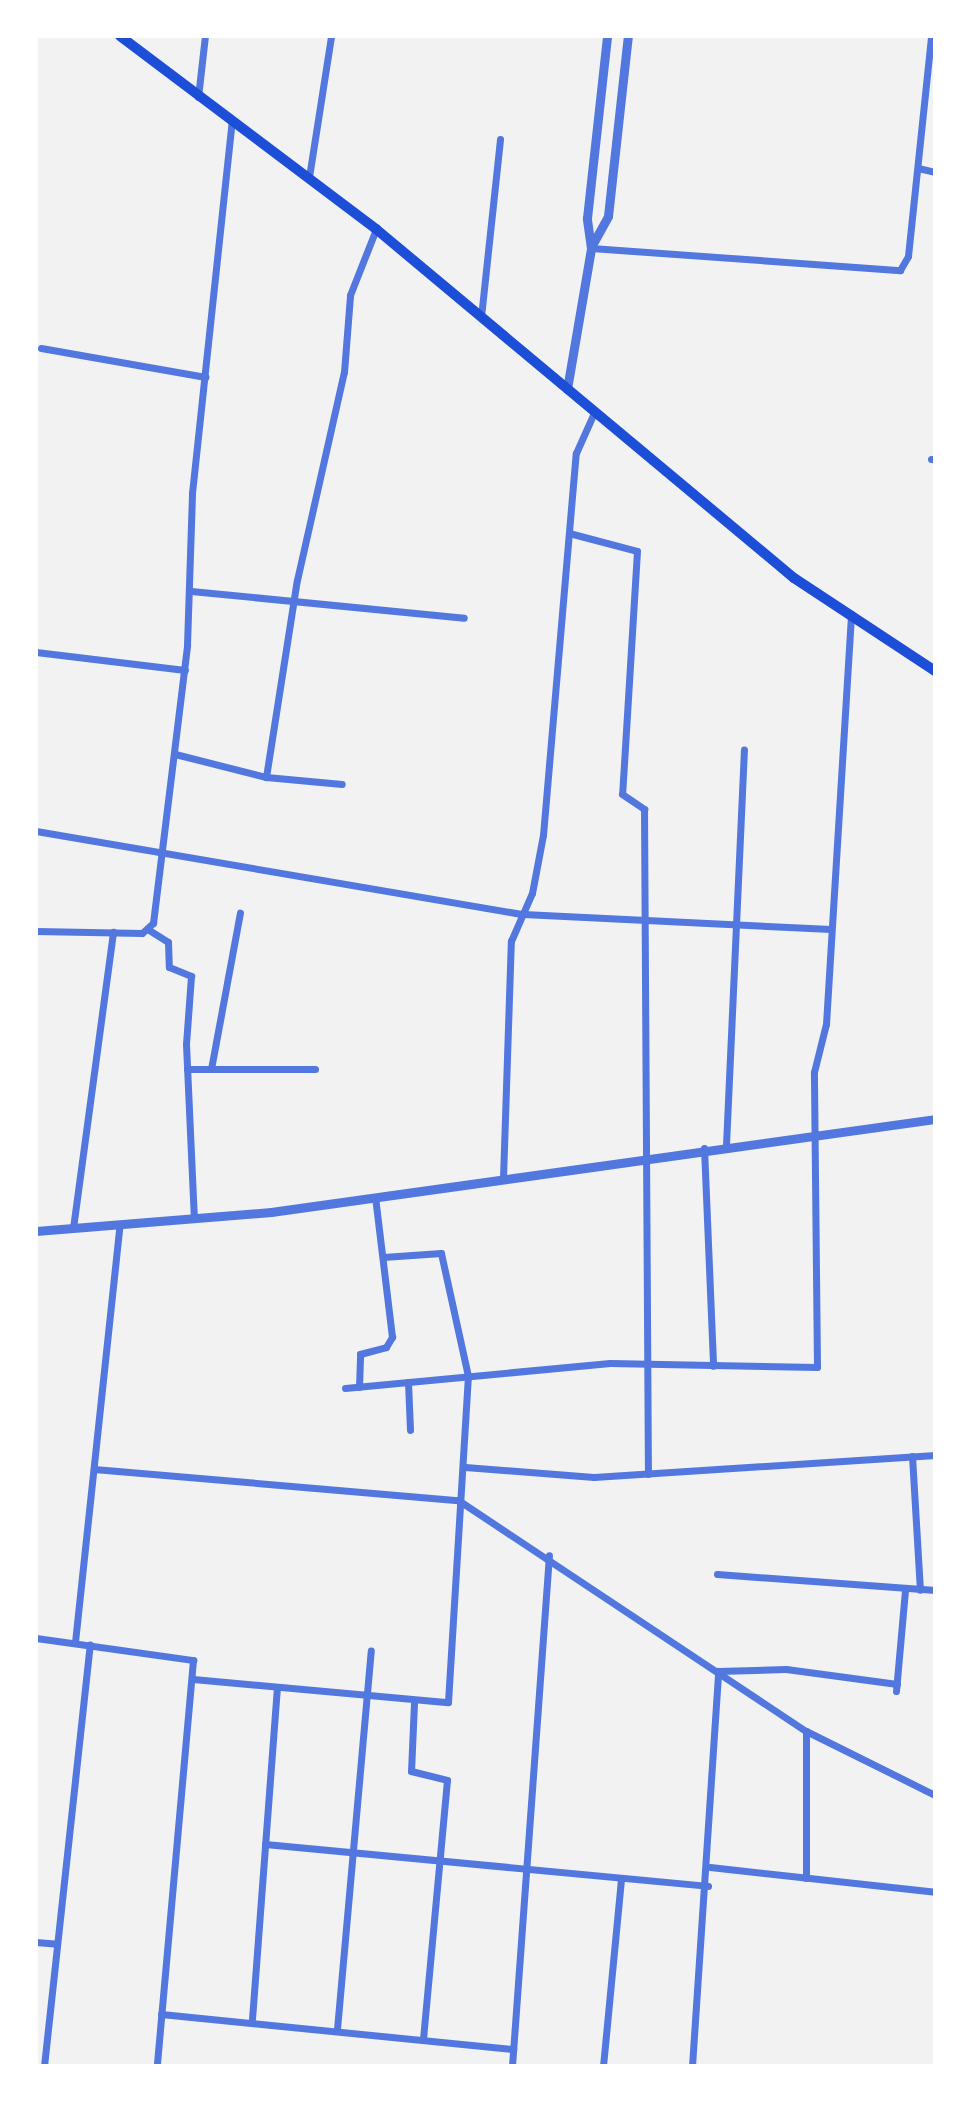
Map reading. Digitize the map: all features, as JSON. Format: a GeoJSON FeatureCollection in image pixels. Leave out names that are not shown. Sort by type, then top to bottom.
{"type":"FeatureCollection","features":[{"type":"Feature","properties":{"kind":"main road"},"geometry":{"type":"LineString","coordinates":[[121,36],[376,229],[567,389],[593,415],[794,578],[935,671]]}},
{"type":"Feature","properties":{"kind":"street"},"geometry":{"type":"LineString","coordinates":[[198,97],[205,36]]}},
{"type":"Feature","properties":{"kind":"street"},"geometry":{"type":"LineString","coordinates":[[309,177],[331,36]]}},
{"type":"Feature","properties":{"kind":"street"},"geometry":{"type":"LineString","coordinates":[[567,389],[591,248],[587,218],[607,36]]}},
{"type":"Feature","properties":{"kind":"street"},"geometry":{"type":"LineString","coordinates":[[591,248],[608,216],[628,36]]}},
{"type":"Feature","properties":{"kind":"street"},"geometry":{"type":"LineString","coordinates":[[591,248],[900,270],[908,256],[931,36]]}},
{"type":"Feature","properties":{"kind":"street"},"geometry":{"type":"LineString","coordinates":[[149,930],[164,847],[185,670],[205,377],[232,121]]}},
{"type":"Feature","properties":{"kind":"street"},"geometry":{"type":"LineString","coordinates":[[481,317],[500,139]]}},
{"type":"Feature","properties":{"kind":"street"},"geometry":{"type":"LineString","coordinates":[[918,168],[935,172]]}},
{"type":"Feature","properties":{"kind":"street"},"geometry":{"type":"LineString","coordinates":[[266,777],[294,601],[344,372],[350,295],[376,229]]}},
{"type":"Feature","properties":{"kind":"street"},"geometry":{"type":"LineString","coordinates":[[41,348],[205,377]]}},
{"type":"Feature","properties":{"kind":"street"},"geometry":{"type":"LineString","coordinates":[[503,1178],[505,1002],[512,930],[523,914],[546,806],[576,453],[593,415]]}},
{"type":"Feature","properties":{"kind":"street"},"geometry":{"type":"LineString","coordinates":[[569,533],[637,551],[622,794],[644,809],[642,1157],[648,1474]]}},
{"type":"Feature","properties":{"kind":"street"},"geometry":{"type":"LineString","coordinates":[[191,591],[464,618]]}},
{"type":"Feature","properties":{"kind":"street"},"geometry":{"type":"LineString","coordinates":[[345,1388],[647,1364],[818,1365],[813,1132],[831,929],[851,614]]}},
{"type":"Feature","properties":{"kind":"street"},"geometry":{"type":"LineString","coordinates":[[36,652],[185,670]]}},
{"type":"Feature","properties":{"kind":"street"},"geometry":{"type":"LineString","coordinates":[[726,1145],[744,749]]}},
{"type":"Feature","properties":{"kind":"street"},"geometry":{"type":"LineString","coordinates":[[175,754],[266,777],[342,784]]}},
{"type":"Feature","properties":{"kind":"street"},"geometry":{"type":"LineString","coordinates":[[36,831],[164,847],[220,864],[523,914],[734,928],[831,929]]}},
{"type":"Feature","properties":{"kind":"street"},"geometry":{"type":"LineString","coordinates":[[211,1069],[240,913]]}},
{"type":"Feature","properties":{"kind":"street"},"geometry":{"type":"LineString","coordinates":[[36,931],[149,930],[168,942],[169,967],[191,976],[187,1069],[194,1218]]}},
{"type":"Feature","properties":{"kind":"street"},"geometry":{"type":"LineString","coordinates":[[73,1228],[113,932]]}},
{"type":"Feature","properties":{"kind":"street"},"geometry":{"type":"LineString","coordinates":[[187,1069],[315,1069]]}},
{"type":"Feature","properties":{"kind":"street"},"geometry":{"type":"LineString","coordinates":[[36,1231],[194,1218],[375,1197],[813,1132],[935,1119]]}},
{"type":"Feature","properties":{"kind":"street"},"geometry":{"type":"LineString","coordinates":[[704,1148],[713,1366]]}},
{"type":"Feature","properties":{"kind":"street"},"geometry":{"type":"LineString","coordinates":[[359,1387],[360,1354],[391,1342],[375,1197]]}},
{"type":"Feature","properties":{"kind":"street"},"geometry":{"type":"LineString","coordinates":[[75,1642],[120,1224]]}},
{"type":"Feature","properties":{"kind":"street"},"geometry":{"type":"LineString","coordinates":[[193,1679],[414,1703],[445,1705],[450,1698],[468,1376],[441,1253],[383,1257]]}},
{"type":"Feature","properties":{"kind":"street"},"geometry":{"type":"LineString","coordinates":[[408,1382],[410,1430]]}},
{"type":"Feature","properties":{"kind":"street"},"geometry":{"type":"LineString","coordinates":[[465,1467],[648,1474],[935,1455]]}},
{"type":"Feature","properties":{"kind":"street"},"geometry":{"type":"LineString","coordinates":[[912,1456],[920,1590]]}},
{"type":"Feature","properties":{"kind":"street"},"geometry":{"type":"LineString","coordinates":[[94,1469],[463,1502],[549,1555],[806,1731],[935,1795]]}},
{"type":"Feature","properties":{"kind":"street"},"geometry":{"type":"LineString","coordinates":[[512,2066],[549,1555]]}},
{"type":"Feature","properties":{"kind":"street"},"geometry":{"type":"LineString","coordinates":[[717,1574],[935,1590]]}},
{"type":"Feature","properties":{"kind":"street"},"geometry":{"type":"LineString","coordinates":[[718,1671],[786,1669],[897,1688],[905,1590]]}},
{"type":"Feature","properties":{"kind":"street"},"geometry":{"type":"LineString","coordinates":[[36,1638],[186,1654],[193,1679],[157,2066]]}},
{"type":"Feature","properties":{"kind":"street"},"geometry":{"type":"LineString","coordinates":[[44,2066],[90,1644]]}},
{"type":"Feature","properties":{"kind":"street"},"geometry":{"type":"LineString","coordinates":[[337,2029],[371,1651]]}},
{"type":"Feature","properties":{"kind":"street"},"geometry":{"type":"LineString","coordinates":[[692,2066],[710,1867],[718,1671]]}},
{"type":"Feature","properties":{"kind":"street"},"geometry":{"type":"LineString","coordinates":[[252,2019],[277,1688]]}},
{"type":"Feature","properties":{"kind":"street"},"geometry":{"type":"LineString","coordinates":[[414,1703],[411,1771],[447,1778],[423,2039]]}},
{"type":"Feature","properties":{"kind":"street"},"geometry":{"type":"LineString","coordinates":[[806,1731],[806,1878]]}},
{"type":"Feature","properties":{"kind":"street"},"geometry":{"type":"LineString","coordinates":[[265,1844],[439,1863],[708,1886]]}},
{"type":"Feature","properties":{"kind":"street"},"geometry":{"type":"LineString","coordinates":[[710,1867],[935,1892]]}},
{"type":"Feature","properties":{"kind":"street"},"geometry":{"type":"LineString","coordinates":[[603,2066],[621,1879]]}},
{"type":"Feature","properties":{"kind":"street"},"geometry":{"type":"LineString","coordinates":[[36,1942],[57,1944]]}},
{"type":"Feature","properties":{"kind":"street"},"geometry":{"type":"LineString","coordinates":[[161,2014],[252,2019],[513,2049]]}}]}
